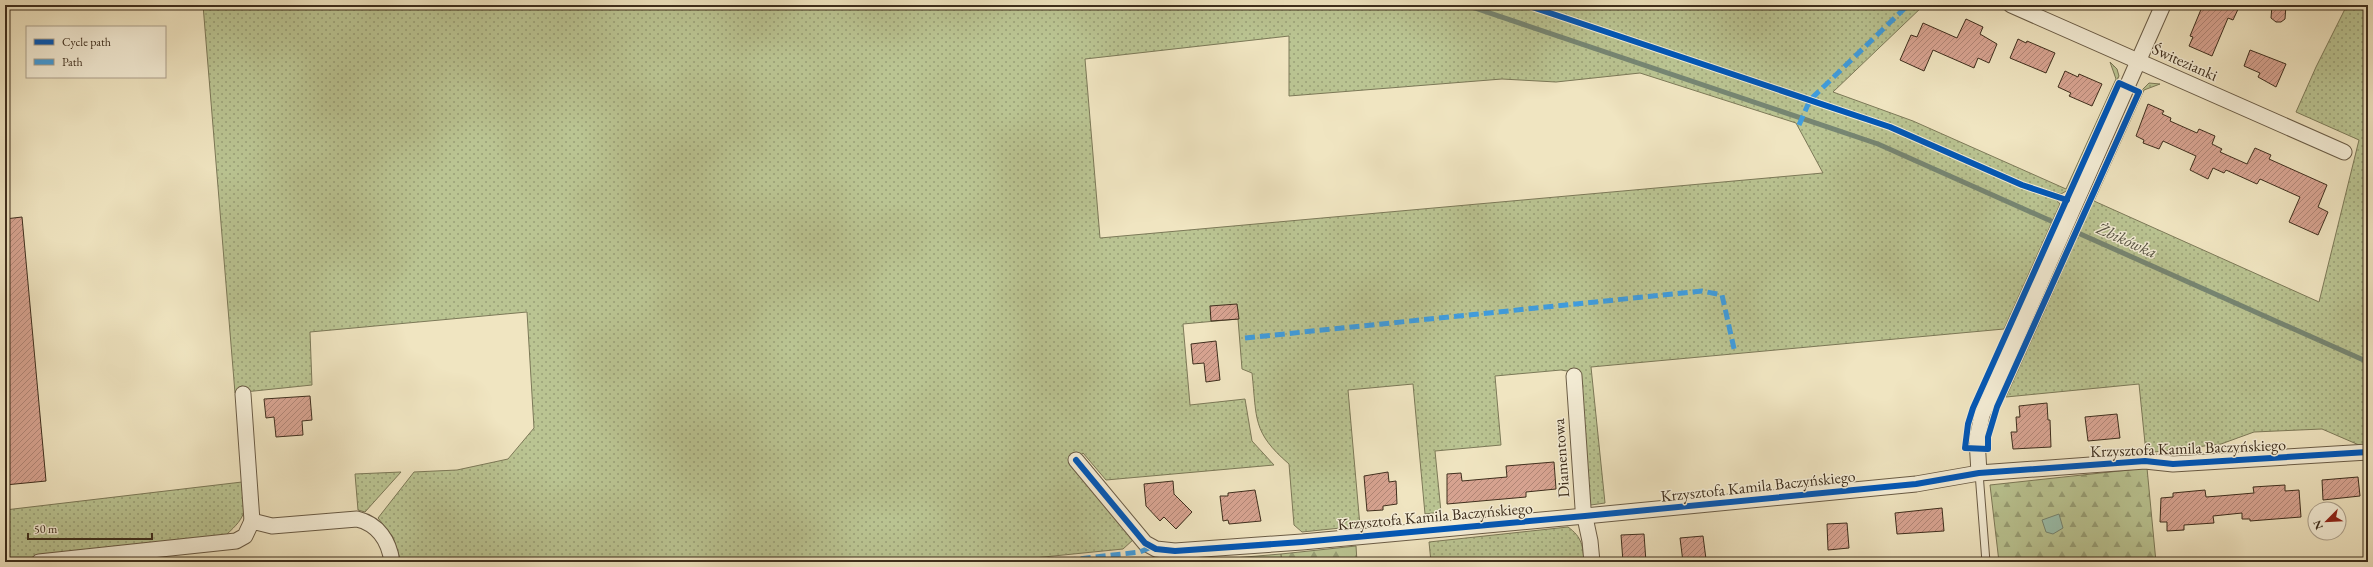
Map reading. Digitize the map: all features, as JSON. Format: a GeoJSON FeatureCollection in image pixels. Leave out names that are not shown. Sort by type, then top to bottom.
{"type":"FeatureCollection","features":[{"type":"Feature","properties":{"kind":"street","name":"Świtezianki"},"geometry":{"type":"LineString","coordinates":[[2011,5],[2344,152]]}},
{"type":"Feature","properties":{"kind":"street"},"geometry":{"type":"LineString","coordinates":[[1979,473],[1977,439],[1982,416],[2163,5]]}},
{"type":"Feature","properties":{"kind":"street","name":"Diamentowa"},"geometry":{"type":"LineString","coordinates":[[1574,376],[1585,516],[1592,562]]}},
{"type":"Feature","properties":{"kind":"street"},"geometry":{"type":"LineString","coordinates":[[39,562],[236,541],[245,536],[252,521],[243,394]]}},
{"type":"Feature","properties":{"kind":"street","name":"Krzysztofa Kamila Baczyńskiego"},"geometry":{"type":"LineString","coordinates":[[1076,460],[1140,537],[1151,547],[1162,551],[1199,550],[1585,516],[1916,484],[1979,473],[2145,461],[2173,464],[2368,452]]}},
{"type":"Feature","properties":{"kind":"street"},"geometry":{"type":"LineString","coordinates":[[252,521],[272,526],[357,519],[376,527],[387,543],[392,562]]}},
{"type":"Feature","properties":{"kind":"lane"},"geometry":{"type":"LineString","coordinates":[[1979,473],[1986,562]]}},
{"type":"Feature","properties":{"kind":"green space"},"geometry":{"type":"Polygon","coordinates":[[[203,5],[1518,5],[1889,129],[2022,188],[2055,198],[2060,204],[2004,329],[1591,367],[1605,503],[1591,505],[1587,499],[1580,400],[1583,386],[1579,373],[1561,370],[1495,376],[1501,445],[1435,451],[1441,512],[1425,514],[1413,384],[1348,390],[1360,526],[1302,532],[1294,525],[1289,464],[1268,443],[1258,424],[1252,373],[1242,369],[1238,319],[1183,324],[1190,405],[1245,399],[1252,441],[1274,465],[1106,480],[1083,453],[1072,462],[1134,539],[1123,549],[994,562],[401,562],[393,537],[378,518],[414,472],[457,470],[508,459],[534,428],[527,312],[310,332],[312,385],[235,393],[203,5]],[[1289,36],[1085,59],[1100,238],[1823,173],[1796,123],[1640,73],[1556,82],[1502,79],[1289,96],[1289,36]]]}},
{"type":"Feature","properties":{"kind":"green space"},"geometry":{"type":"Polygon","coordinates":[[[1534,5],[1924,5],[1833,92],[1913,121],[2066,189],[2116,79],[2110,62],[2117,69],[2119,76],[2068,190],[2061,194],[2024,183],[1891,124],[1534,5]]]}},
{"type":"Feature","properties":{"kind":"green space"},"geometry":{"type":"Polygon","coordinates":[[[2347,5],[2368,5],[2368,444],[2359,445],[2322,429],[2254,432],[2221,444],[2146,453],[2139,384],[2006,397],[2142,90],[2149,83],[2160,84],[2144,90],[2094,201],[2319,302],[2359,140],[2296,112],[2316,67],[2347,5]]]}},
{"type":"Feature","properties":{"kind":"green space"},"geometry":{"type":"Polygon","coordinates":[[[2147,468],[2156,562],[1999,562],[1990,485],[2147,468]]]}},
{"type":"Feature","properties":{"kind":"green space"},"geometry":{"type":"Polygon","coordinates":[[[401,472],[365,512],[358,510],[355,474],[401,472]]]}},
{"type":"Feature","properties":{"kind":"green space"},"geometry":{"type":"Polygon","coordinates":[[[242,482],[244,512],[242,517],[226,535],[5,561],[5,510],[242,482]]]}},
{"type":"Feature","properties":{"kind":"green space"},"geometry":{"type":"Polygon","coordinates":[[[1568,527],[1576,534],[1581,542],[1584,562],[1431,562],[1429,542],[1568,527]]]}},
{"type":"Feature","properties":{"kind":"green space"},"geometry":{"type":"Polygon","coordinates":[[[1356,546],[1357,562],[1282,562],[1281,554],[1356,546]]]}},
{"type":"Feature","properties":{"kind":"green space"},"geometry":{"type":"Polygon","coordinates":[[[1281,554],[1282,562],[1186,562],[1281,554]]]}},
{"type":"Feature","properties":{"kind":"shaded area"},"geometry":{"type":"Polygon","coordinates":[[[2059,514],[2063,528],[2053,534],[2046,532],[2042,520],[2059,514]]]}},
{"type":"Feature","properties":{"kind":"building"},"geometry":{"type":"Polygon","coordinates":[[[2199,5],[2240,5],[2233,20],[2228,18],[2212,56],[2189,46],[2193,37],[2190,36],[2202,7],[2199,5]]]}},
{"type":"Feature","properties":{"kind":"building"},"geometry":{"type":"Polygon","coordinates":[[[2272,5],[2286,5],[2285,19],[2281,22],[2276,22],[2271,18],[2272,5]]]}},
{"type":"Feature","properties":{"kind":"building"},"geometry":{"type":"Polygon","coordinates":[[[1966,19],[1983,27],[1980,34],[1997,44],[1989,63],[1978,58],[1974,68],[1933,50],[1924,71],[1900,60],[1911,35],[1917,37],[1923,23],[1957,38],[1966,19]]]}},
{"type":"Feature","properties":{"kind":"building"},"geometry":{"type":"Polygon","coordinates":[[[2018,39],[2026,43],[2027,41],[2055,53],[2046,73],[2010,58],[2018,39]]]}},
{"type":"Feature","properties":{"kind":"building"},"geometry":{"type":"Polygon","coordinates":[[[2250,50],[2286,64],[2276,87],[2258,77],[2260,73],[2244,66],[2250,50]]]}},
{"type":"Feature","properties":{"kind":"building"},"geometry":{"type":"Polygon","coordinates":[[[2065,71],[2078,77],[2079,74],[2102,84],[2092,106],[2069,96],[2071,93],[2058,87],[2065,71]]]}},
{"type":"Feature","properties":{"kind":"building"},"geometry":{"type":"Polygon","coordinates":[[[2148,104],[2164,111],[2162,114],[2171,118],[2170,121],[2197,133],[2199,129],[2215,136],[2212,144],[2222,149],[2220,152],[2247,164],[2255,148],[2271,155],[2269,159],[2327,185],[2318,207],[2328,212],[2318,235],[2289,222],[2300,197],[2260,179],[2257,184],[2226,170],[2224,173],[2213,168],[2208,179],[2190,170],[2196,156],[2163,141],[2159,149],[2143,143],[2144,140],[2136,136],[2148,104]]]}},
{"type":"Feature","properties":{"kind":"building"},"geometry":{"type":"Polygon","coordinates":[[[22,217],[46,481],[5,485],[5,219],[22,217]]]}},
{"type":"Feature","properties":{"kind":"building"},"geometry":{"type":"Polygon","coordinates":[[[1237,304],[1239,319],[1211,321],[1210,306],[1237,304]]]}},
{"type":"Feature","properties":{"kind":"building"},"geometry":{"type":"Polygon","coordinates":[[[1216,341],[1220,380],[1206,382],[1204,363],[1193,364],[1191,344],[1216,341]]]}},
{"type":"Feature","properties":{"kind":"building"},"geometry":{"type":"Polygon","coordinates":[[[310,396],[312,420],[302,421],[303,435],[276,437],[274,417],[266,418],[264,399],[310,396]]]}},
{"type":"Feature","properties":{"kind":"building"},"geometry":{"type":"Polygon","coordinates":[[[2047,403],[2048,420],[2050,420],[2051,447],[2013,449],[2011,432],[2017,432],[2016,417],[2020,417],[2019,406],[2047,403]]]}},
{"type":"Feature","properties":{"kind":"building"},"geometry":{"type":"Polygon","coordinates":[[[2117,414],[2120,438],[2088,441],[2085,417],[2117,414]]]}},
{"type":"Feature","properties":{"kind":"building"},"geometry":{"type":"Polygon","coordinates":[[[1554,462],[1556,489],[1526,492],[1526,497],[1447,504],[1447,474],[1461,473],[1462,481],[1507,477],[1506,466],[1554,462]]]}},
{"type":"Feature","properties":{"kind":"building"},"geometry":{"type":"Polygon","coordinates":[[[1388,472],[1389,482],[1396,481],[1397,504],[1383,506],[1383,510],[1367,511],[1364,476],[1388,472]]]}},
{"type":"Feature","properties":{"kind":"building"},"geometry":{"type":"Polygon","coordinates":[[[2358,477],[2360,496],[2323,500],[2322,480],[2358,477]]]}},
{"type":"Feature","properties":{"kind":"building"},"geometry":{"type":"Polygon","coordinates":[[[1173,481],[1174,494],[1192,512],[1176,529],[1164,517],[1160,521],[1146,506],[1144,484],[1173,481]]]}},
{"type":"Feature","properties":{"kind":"building"},"geometry":{"type":"Polygon","coordinates":[[[2285,485],[2285,491],[2299,490],[2301,517],[2250,521],[2250,519],[2242,519],[2242,513],[2213,516],[2214,523],[2184,525],[2184,530],[2167,531],[2167,522],[2160,522],[2161,498],[2173,497],[2173,493],[2205,490],[2206,497],[2254,493],[2253,487],[2285,485]]]}},
{"type":"Feature","properties":{"kind":"building"},"geometry":{"type":"Polygon","coordinates":[[[1255,490],[1261,521],[1229,524],[1228,520],[1223,521],[1220,496],[1228,496],[1228,493],[1255,490]]]}},
{"type":"Feature","properties":{"kind":"building"},"geometry":{"type":"Polygon","coordinates":[[[1942,508],[1944,531],[1897,534],[1895,513],[1942,508]]]}},
{"type":"Feature","properties":{"kind":"building"},"geometry":{"type":"Polygon","coordinates":[[[1847,523],[1849,548],[1828,550],[1827,524],[1847,523]]]}},
{"type":"Feature","properties":{"kind":"building"},"geometry":{"type":"Polygon","coordinates":[[[1644,534],[1646,562],[1623,562],[1621,535],[1644,534]]]}},
{"type":"Feature","properties":{"kind":"building"},"geometry":{"type":"Polygon","coordinates":[[[1703,536],[1706,559],[1683,562],[1680,538],[1703,536]]]}},
{"type":"Feature","properties":{"kind":"waterway","name":"Żbikówka"},"geometry":{"type":"LineString","coordinates":[[1466,5],[1878,144],[2368,362]]}},
{"type":"Feature","properties":{"kind":"marked path"},"geometry":{"type":"LineString","coordinates":[[1799,125],[1810,100],[1908,5]]}},
{"type":"Feature","properties":{"kind":"marked path"},"geometry":{"type":"LineString","coordinates":[[1245,338],[1702,291],[1722,295],[1735,353]]}},
{"type":"Feature","properties":{"kind":"marked path"},"geometry":{"type":"LineString","coordinates":[[1051,562],[1140,552],[1151,547]]}},
{"type":"Feature","properties":{"kind":"cycle path"},"geometry":{"type":"LineString","coordinates":[[1526,5],[1890,127],[2022,185],[2067,200]]}},
{"type":"Feature","properties":{"kind":"cycle path"},"geometry":{"type":"LineString","coordinates":[[2119,83],[2139,92],[1997,407],[1988,437],[1988,449],[1965,448],[1968,424],[1973,408],[2119,83]]}},
{"type":"Feature","properties":{"kind":"cycle path"},"geometry":{"type":"LineString","coordinates":[[1076,460],[1145,543],[1156,549],[1175,551],[1302,542],[1916,484],[1979,473],[2145,461],[2173,464],[2368,452]]}}]}
